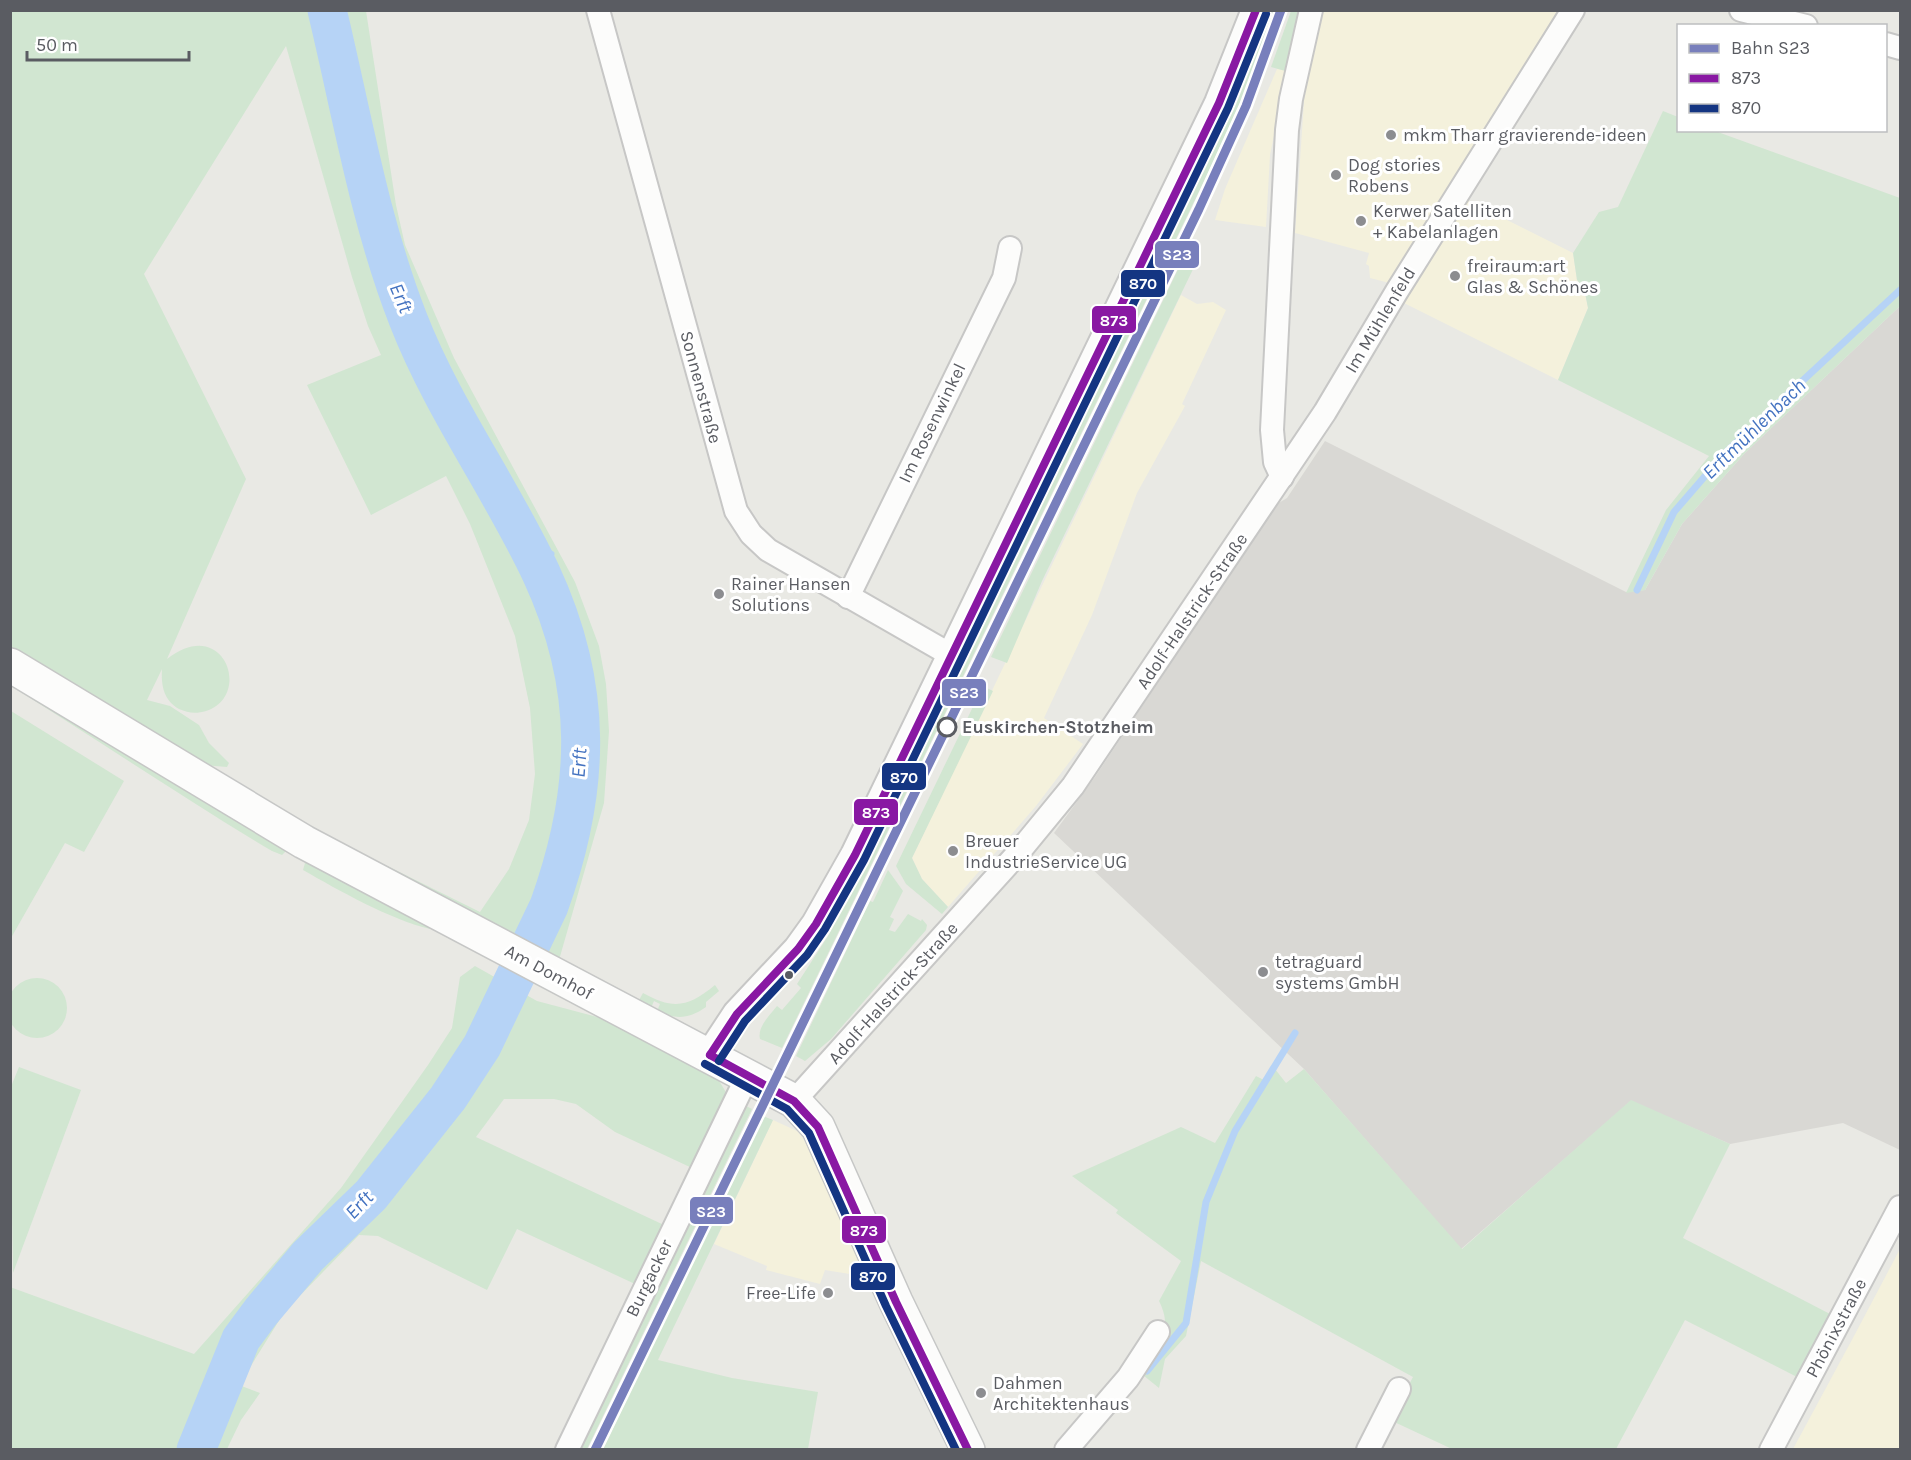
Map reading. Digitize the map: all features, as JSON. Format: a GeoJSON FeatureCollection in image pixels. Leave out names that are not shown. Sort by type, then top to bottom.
{"type":"FeatureCollection","features":[{"type":"Feature","properties":{"kind":"main road","name":"Am Domhof"},"geometry":{"type":"LineString","coordinates":[[10,665],[304,842],[794,1101],[818,1127],[896,1302],[968,1449]]}},
{"type":"Feature","properties":{"kind":"street","name":"Sonnenstraße"},"geometry":{"type":"LineString","coordinates":[[597,10],[736,511],[751,534],[768,550],[951,655]]}},
{"type":"Feature","properties":{"kind":"street"},"geometry":{"type":"LineString","coordinates":[[710,1055],[729,1023],[798,950],[816,924],[855,855],[1219,103],[1256,10]]}},
{"type":"Feature","properties":{"kind":"street"},"geometry":{"type":"LineString","coordinates":[[1281,477],[1275,462],[1272,430],[1288,115],[1311,10]]}},
{"type":"Feature","properties":{"kind":"street","name":"Im Mühlenfeld"},"geometry":{"type":"LineString","coordinates":[[1281,477],[1325,412],[1397,291],[1573,10]]}},
{"type":"Feature","properties":{"kind":"street"},"geometry":{"type":"LineString","coordinates":[[1742,10],[1798,24]]}},
{"type":"Feature","properties":{"kind":"street","name":"Im Rosenwinkel"},"geometry":{"type":"LineString","coordinates":[[848,597],[1004,278],[1010,248]]}},
{"type":"Feature","properties":{"kind":"street","name":"Adolf-Halstrick-Straße"},"geometry":{"type":"LineString","coordinates":[[794,1101],[1018,853],[1074,786],[1281,477]]}},
{"type":"Feature","properties":{"kind":"street","name":"Burgacker"},"geometry":{"type":"LineString","coordinates":[[567,1449],[748,1075]]}},
{"type":"Feature","properties":{"kind":"street","name":"Phönixstraße"},"geometry":{"type":"LineString","coordinates":[[1771,1449],[1900,1208]]}},
{"type":"Feature","properties":{"kind":"street"},"geometry":{"type":"LineString","coordinates":[[1066,1449],[1128,1378],[1158,1332]]}},
{"type":"Feature","properties":{"kind":"street"},"geometry":{"type":"LineString","coordinates":[[1368,1449],[1400,1389]]}},
{"type":"Feature","properties":{"kind":"shaded area"},"geometry":{"type":"Polygon","coordinates":[[[1322,11],[1563,11],[1393,284],[1370,278],[1369,266],[1366,264],[1369,253],[1295,233],[1305,87],[1322,11]]]}},
{"type":"Feature","properties":{"kind":"shaded area"},"geometry":{"type":"Polygon","coordinates":[[[1277,69],[1287,71],[1270,155],[1266,227],[1215,220],[1225,189],[1277,69]]]}},
{"type":"Feature","properties":{"kind":"shaded area"},"geometry":{"type":"Polygon","coordinates":[[[1465,199],[1573,253],[1577,280],[1584,288],[1588,308],[1558,380],[1402,302],[1465,199]]]}},
{"type":"Feature","properties":{"kind":"shaded area"},"geometry":{"type":"Polygon","coordinates":[[[1181,295],[1197,304],[1213,302],[1226,310],[1182,404],[1185,406],[1137,493],[1092,615],[1044,718],[1083,744],[1036,806],[948,907],[922,879],[912,858],[1181,295]]]}},
{"type":"Feature","properties":{"kind":"shaded area"},"geometry":{"type":"Polygon","coordinates":[[[1900,306],[1900,1150],[1843,1123],[1730,1144],[1631,1101],[1461,1249],[1304,1069],[1054,833],[1095,777],[1277,504],[1287,498],[1325,441],[1626,592],[1645,590],[1682,524],[1744,454],[1900,306]]]}},
{"type":"Feature","properties":{"kind":"shaded area"},"geometry":{"type":"Polygon","coordinates":[[[773,1120],[797,1131],[804,1140],[868,1277],[825,1270],[820,1284],[766,1270],[767,1266],[714,1244],[773,1120]]]}},
{"type":"Feature","properties":{"kind":"shaded area"},"geometry":{"type":"Polygon","coordinates":[[[1900,1249],[1900,1449],[1793,1449],[1854,1336],[1900,1249]]]}},
{"type":"Feature","properties":{"kind":"green space"},"geometry":{"type":"Polygon","coordinates":[[[10,11],[366,11],[396,205],[405,245],[454,358],[575,582],[599,646],[606,684],[609,731],[604,803],[559,960],[540,948],[569,868],[563,825],[544,898],[523,939],[499,926],[496,930],[344,852],[347,846],[480,912],[509,869],[529,820],[535,774],[530,708],[515,636],[470,524],[446,476],[371,515],[307,385],[381,355],[368,326],[352,277],[286,46],[144,274],[246,479],[167,659],[187,648],[204,646],[217,652],[226,662],[229,676],[228,690],[220,703],[206,711],[195,713],[179,709],[166,696],[162,669],[147,700],[170,706],[199,725],[209,743],[229,763],[227,767],[191,764],[11,652],[10,11]]]}},
{"type":"Feature","properties":{"kind":"green space"},"geometry":{"type":"Polygon","coordinates":[[[1269,11],[1274,11],[1246,90],[1208,173],[782,1048],[760,1039],[760,1030],[768,1017],[777,1006],[782,1010],[801,988],[797,984],[828,936],[1257,48],[1269,11]]]}},
{"type":"Feature","properties":{"kind":"green space"},"geometry":{"type":"Polygon","coordinates":[[[1291,11],[1303,11],[1289,72],[1271,67],[1291,11]]]}},
{"type":"Feature","properties":{"kind":"green space"},"geometry":{"type":"Polygon","coordinates":[[[1663,111],[1677,117],[1677,132],[1718,132],[1900,198],[1900,306],[1744,454],[1682,524],[1645,590],[1626,593],[1666,510],[1709,456],[1558,380],[1588,308],[1584,288],[1577,280],[1573,253],[1599,212],[1618,207],[1663,111]]]}},
{"type":"Feature","properties":{"kind":"green space"},"geometry":{"type":"Polygon","coordinates":[[[1183,259],[1197,261],[1042,581],[1007,663],[991,657],[1183,259]]]}},
{"type":"Feature","properties":{"kind":"green space"},"geometry":{"type":"Polygon","coordinates":[[[10,678],[289,848],[282,855],[239,831],[11,686],[10,678]]]}},
{"type":"Feature","properties":{"kind":"green space"},"geometry":{"type":"Polygon","coordinates":[[[983,686],[993,691],[912,858],[922,879],[948,907],[942,914],[906,884],[896,866],[983,686]]]}},
{"type":"Feature","properties":{"kind":"green space"},"geometry":{"type":"Polygon","coordinates":[[[11,711],[124,781],[84,852],[65,843],[11,938],[11,711]]]}},
{"type":"Feature","properties":{"kind":"green space"},"geometry":{"type":"Polygon","coordinates":[[[305,863],[312,863],[429,925],[430,929],[382,912],[348,895],[303,870],[305,863]]]}},
{"type":"Feature","properties":{"kind":"green space"},"geometry":{"type":"Polygon","coordinates":[[[888,870],[903,891],[890,917],[894,919],[889,930],[895,932],[908,914],[921,921],[922,919],[927,925],[926,930],[831,1039],[805,1061],[796,1056],[870,901],[873,902],[888,870]]]}},
{"type":"Feature","properties":{"kind":"green space"},"geometry":{"type":"Polygon","coordinates":[[[475,966],[537,1001],[601,1018],[718,1079],[727,1094],[692,1168],[615,1132],[576,1104],[554,1099],[504,1099],[476,1137],[664,1225],[635,1284],[517,1229],[487,1290],[378,1236],[359,1235],[285,1311],[239,1385],[260,1393],[241,1420],[227,1449],[11,1449],[10,1287],[194,1354],[341,1188],[452,1028],[460,977],[475,966]]]}},
{"type":"Feature","properties":{"kind":"green space"},"geometry":{"type":"Polygon","coordinates":[[[31,978],[43,978],[54,983],[62,991],[67,1008],[65,1020],[54,1033],[43,1038],[31,1038],[20,1033],[12,1025],[7,1014],[7,1002],[12,991],[20,983],[31,978]]]}},
{"type":"Feature","properties":{"kind":"green space"},"geometry":{"type":"Polygon","coordinates":[[[715,985],[719,991],[706,1002],[706,1007],[688,1016],[676,1017],[657,1011],[660,1004],[654,1001],[651,1008],[638,1002],[643,993],[664,1002],[680,1004],[697,998],[715,985]]]}},
{"type":"Feature","properties":{"kind":"green space"},"geometry":{"type":"Polygon","coordinates":[[[19,1067],[81,1090],[13,1273],[10,1089],[19,1067]]]}},
{"type":"Feature","properties":{"kind":"green space"},"geometry":{"type":"Polygon","coordinates":[[[1275,1069],[1286,1083],[1304,1069],[1462,1249],[1631,1100],[1730,1144],[1683,1238],[1830,1314],[1797,1377],[1685,1320],[1616,1449],[1452,1449],[1390,1420],[1413,1377],[1201,1261],[1186,1336],[1165,1359],[1159,1388],[1138,1371],[1161,1338],[1165,1322],[1159,1301],[1181,1261],[1116,1213],[1118,1210],[1072,1176],[1181,1127],[1215,1143],[1256,1076],[1268,1082],[1275,1069]]]}},
{"type":"Feature","properties":{"kind":"green space"},"geometry":{"type":"Polygon","coordinates":[[[744,1105],[752,1109],[587,1449],[577,1450],[744,1105]]]}},
{"type":"Feature","properties":{"kind":"green space"},"geometry":{"type":"Polygon","coordinates":[[[763,1116],[773,1120],[658,1360],[732,1378],[818,1392],[808,1449],[603,1449],[763,1116]]]}},
{"type":"Feature","properties":{"kind":"waterway","name":"Erft"},"geometry":{"type":"LineString","coordinates":[[196,1450],[241,1339],[308,1256],[371,1195],[448,1098],[482,1046],[549,906],[573,821],[579,779],[581,738],[578,698],[571,657],[558,615],[525,541],[438,384],[408,319],[394,281],[372,205],[327,10]]}},
{"type":"Feature","properties":{"kind":"waterway","name":"Erftmühlenbach"},"geometry":{"type":"LineString","coordinates":[[1637,590],[1674,512],[1725,453],[1900,290]]}},
{"type":"Feature","properties":{"kind":"waterway"},"geometry":{"type":"LineString","coordinates":[[527,547],[551,554]]}},
{"type":"Feature","properties":{"kind":"waterway","name":"Erftmühlenbach"},"geometry":{"type":"LineString","coordinates":[[1147,1371],[1186,1323],[1206,1202],[1235,1131],[1295,1033]]}},
{"type":"Feature","properties":{"kind":"rail line","name":"S23"},"geometry":{"type":"LineString","coordinates":[[595,1450],[1199,209],[1246,106],[1281,10]]}},
{"type":"Feature","properties":{"kind":"transit line","name":"873"},"geometry":{"type":"LineString","coordinates":[[710,1055],[737,1014],[798,949],[816,924],[855,855],[1219,103],[1256,10]]}},
{"type":"Feature","properties":{"kind":"transit line","name":"870"},"geometry":{"type":"LineString","coordinates":[[719,1061],[745,1021],[807,955],[825,929],[864,860],[1228,108],[1266,14]]}},
{"type":"Feature","properties":{"kind":"transit line","name":"873"},"geometry":{"type":"LineString","coordinates":[[710,1055],[794,1101],[818,1127],[896,1302],[968,1450]]}},
{"type":"Feature","properties":{"kind":"transit line","name":"870"},"geometry":{"type":"LineString","coordinates":[[705,1064],[787,1109],[809,1133],[886,1306],[956,1450]]}},
{"type":"Feature","properties":{"kind":"place","name":"mkm Tharr gravierende-ideen"},"geometry":{"type":"Point","coordinates":[1391,135]}},
{"type":"Feature","properties":{"kind":"place","name":"Dog stories Robens"},"geometry":{"type":"Point","coordinates":[1336,175]}},
{"type":"Feature","properties":{"kind":"place","name":"Kerwer Satelliten + Kabelanlagen"},"geometry":{"type":"Point","coordinates":[1361,221]}},
{"type":"Feature","properties":{"kind":"place","name":"freiraum:art Glas & Schönes"},"geometry":{"type":"Point","coordinates":[1455,276]}},
{"type":"Feature","properties":{"kind":"place","name":"Rainer Hansen Solutions"},"geometry":{"type":"Point","coordinates":[719,594]}},
{"type":"Feature","properties":{"kind":"place","name":"Euskirchen-Stotzheim"},"geometry":{"type":"Point","coordinates":[947,727]}},
{"type":"Feature","properties":{"kind":"place","name":"Breuer IndustrieService UG"},"geometry":{"type":"Point","coordinates":[953,851]}},
{"type":"Feature","properties":{"kind":"place","name":"tetraguard systems GmbH"},"geometry":{"type":"Point","coordinates":[1263,972]}},
{"type":"Feature","properties":{"kind":"place","name":"Free-Life"},"geometry":{"type":"Point","coordinates":[828,1293]}},
{"type":"Feature","properties":{"kind":"place","name":"Dahmen Architektenhaus"},"geometry":{"type":"Point","coordinates":[981,1393]}}]}
